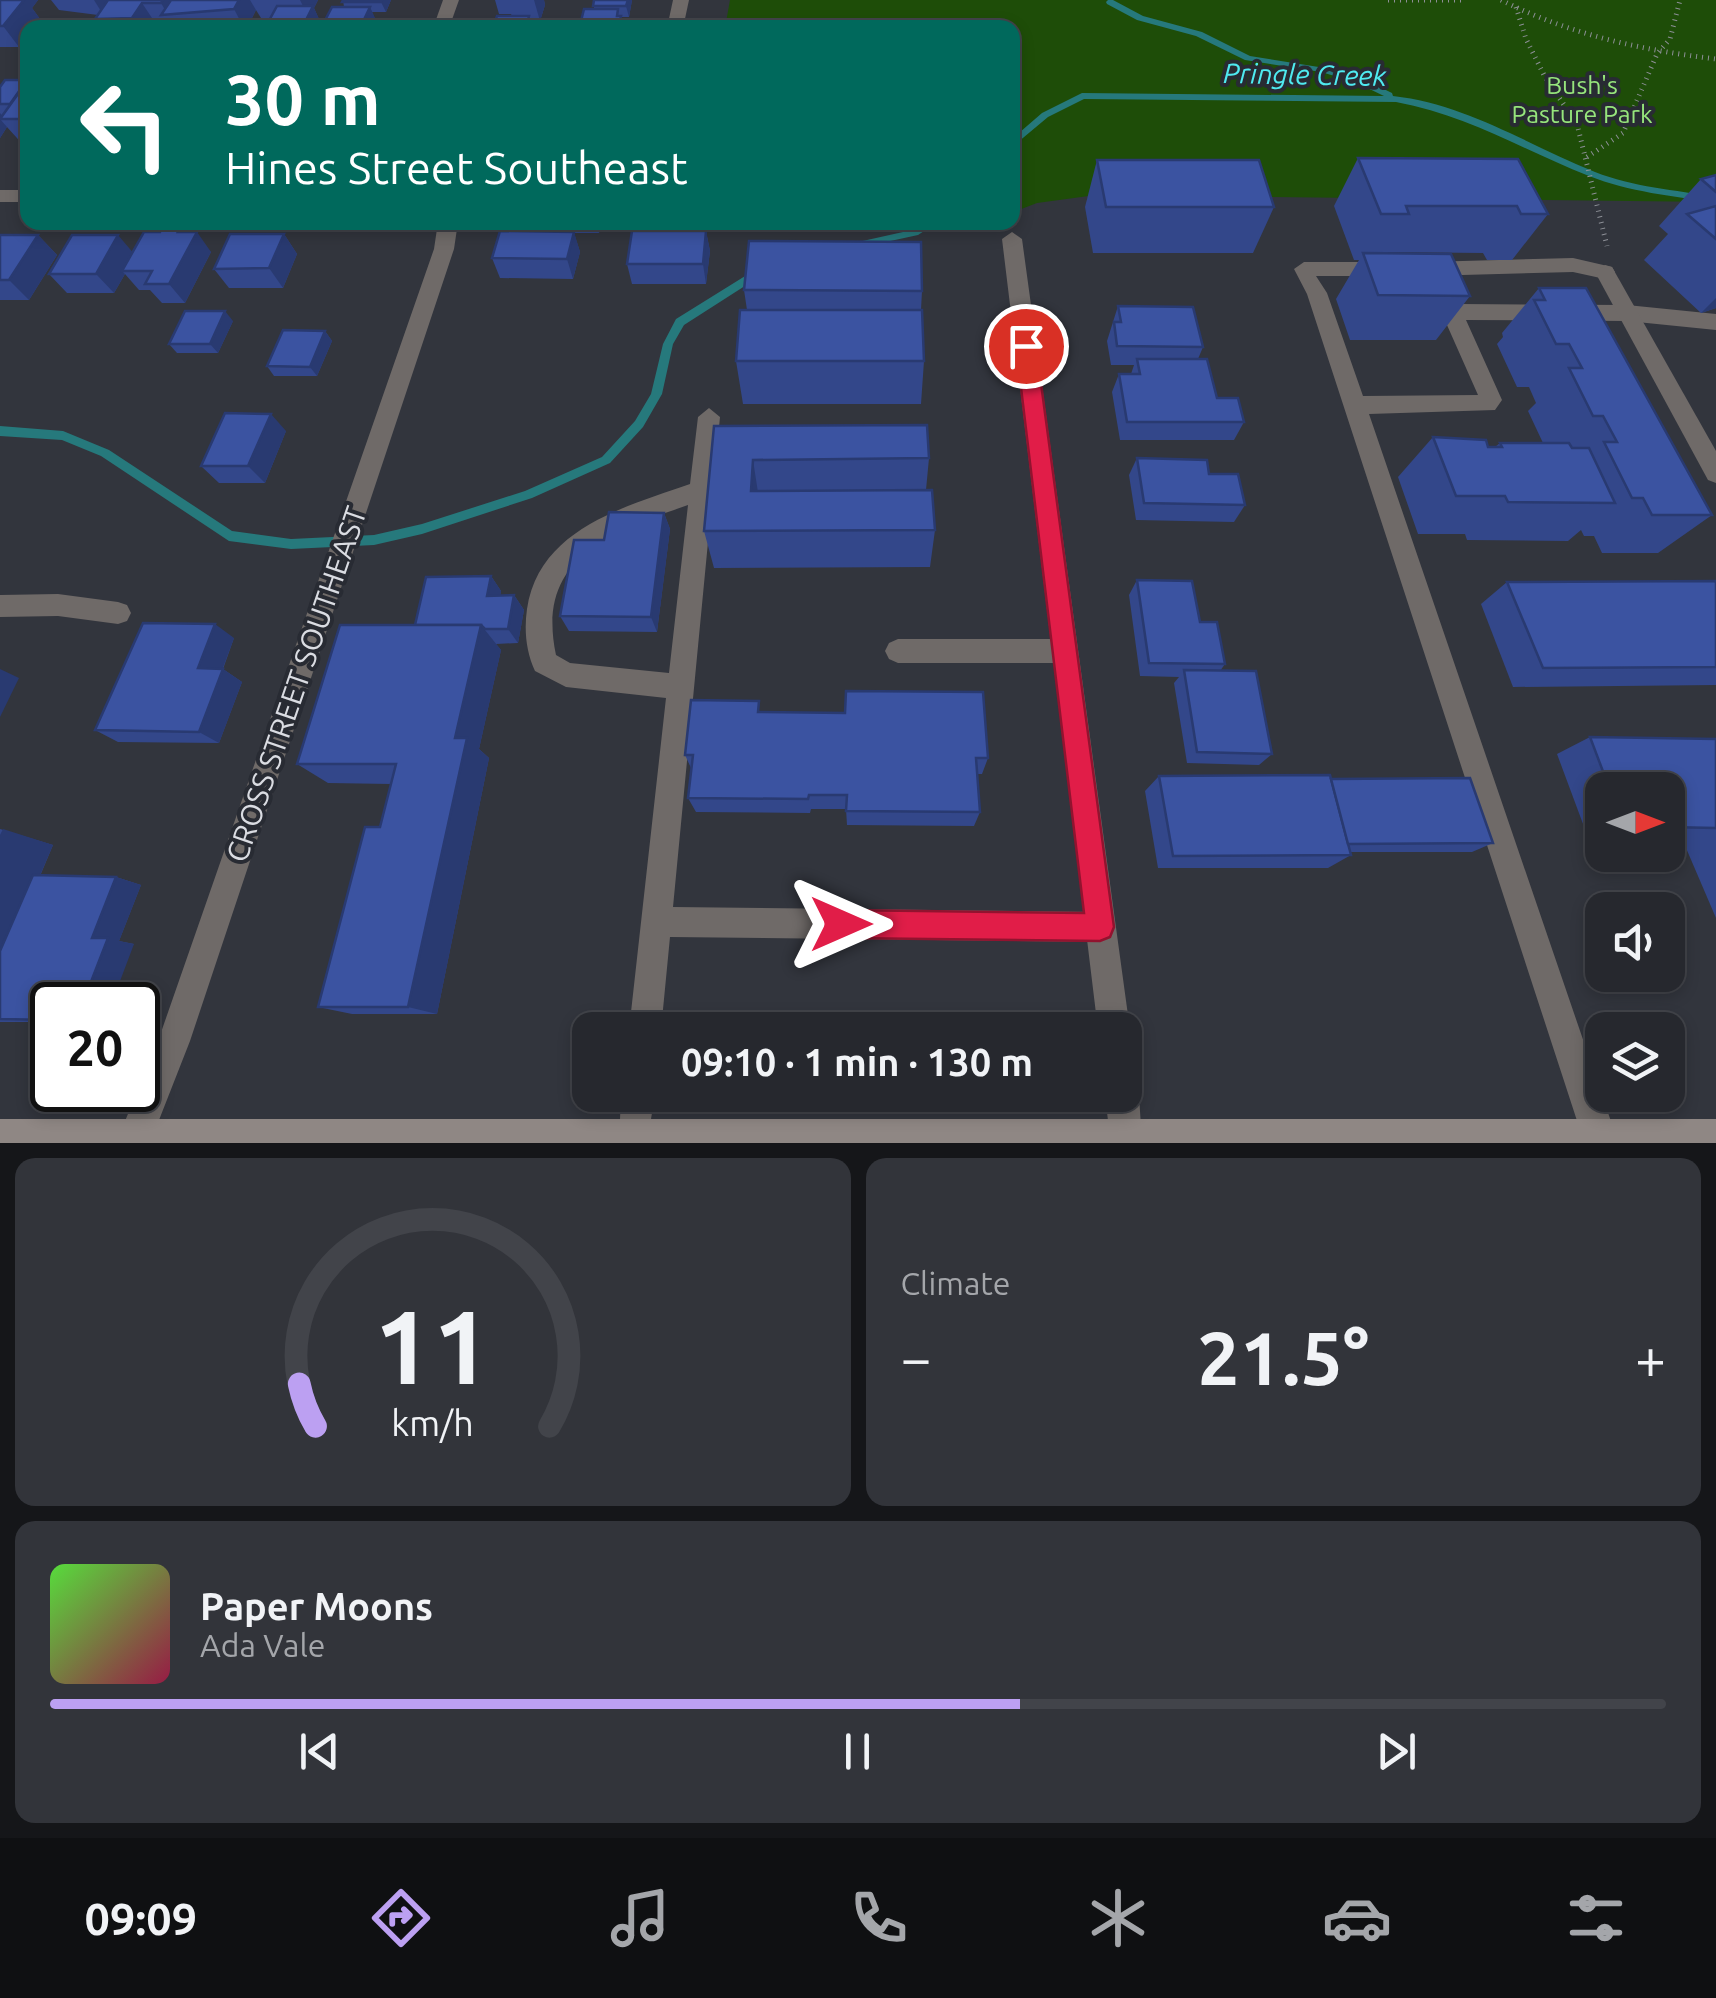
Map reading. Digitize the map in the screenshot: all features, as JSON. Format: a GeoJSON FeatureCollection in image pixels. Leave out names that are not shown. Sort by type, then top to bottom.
{"type":"FeatureCollection","features":[{"type":"Feature","properties":{"kind":"main road"},"geometry":{"type":"LineString","coordinates":[[0,1136],[134,1140],[1716,1136]]}},
{"type":"Feature","properties":{"kind":"street","name":"CROSS STREET SOUTHEAST"},"geometry":{"type":"LineString","coordinates":[[134,1140],[174,1041],[444,249],[447,230]]}},
{"type":"Feature","properties":{"kind":"street"},"geometry":{"type":"LineString","coordinates":[[1012,239],[1112,1012]]}},
{"type":"Feature","properties":{"kind":"street"},"geometry":{"type":"LineString","coordinates":[[1600,1136],[1317,293],[1306,274],[1573,265],[1605,272],[1716,473]]}},
{"type":"Feature","properties":{"kind":"street"},"geometry":{"type":"LineString","coordinates":[[1354,405],[1487,404],[1491,400],[1454,316],[1459,312],[1627,313],[1716,322]]}},
{"type":"Feature","properties":{"kind":"street"},"geometry":{"type":"LineString","coordinates":[[647,1012],[709,417]]}},
{"type":"Feature","properties":{"kind":"street"},"geometry":{"type":"LineString","coordinates":[[681,687],[566,675],[544,662],[537,621],[550,571],[574,544],[619,520],[702,490]]}},
{"type":"Feature","properties":{"kind":"street"},"geometry":{"type":"LineString","coordinates":[[0,606],[58,605],[118,614]]}},
{"type":"Feature","properties":{"kind":"street"},"geometry":{"type":"LineString","coordinates":[[898,652],[1065,651]]}},
{"type":"Feature","properties":{"kind":"street"},"geometry":{"type":"LineString","coordinates":[[656,922],[1100,927]]}},
{"type":"Feature","properties":{"kind":"street"},"geometry":{"type":"LineString","coordinates":[[633,1138],[636,1112]]}},
{"type":"Feature","properties":{"kind":"street"},"geometry":{"type":"LineString","coordinates":[[1124,1112],[1127,1138]]}},
{"type":"Feature","properties":{"kind":"path"},"geometry":{"type":"LineString","coordinates":[[1388,0],[1462,0]]}},
{"type":"Feature","properties":{"kind":"path"},"geometry":{"type":"LineString","coordinates":[[1501,0],[1579,32],[1657,54],[1716,58]]}},
{"type":"Feature","properties":{"kind":"path"},"geometry":{"type":"LineString","coordinates":[[1587,157],[1623,133],[1657,54],[1670,39],[1680,0]]}},
{"type":"Feature","properties":{"kind":"path"},"geometry":{"type":"LineString","coordinates":[[1516,7],[1526,39],[1545,77],[1577,124],[1607,239],[1605,272]]}},
{"type":"Feature","properties":{"kind":"green space","name":"Bush's Pasture Park"},"geometry":{"type":"Polygon","coordinates":[[[730,0],[1716,0],[1716,202],[1096,195],[1037,203],[1020,209],[1020,20],[726,20],[730,0]]]}},
{"type":"Feature","properties":{"kind":"building"},"geometry":{"type":"Polygon","coordinates":[[[0,0],[24,0],[3,26],[0,26],[0,0]]]}},
{"type":"Feature","properties":{"kind":"building"},"geometry":{"type":"Polygon","coordinates":[[[108,0],[163,0],[142,3],[132,18],[95,19],[108,0]]]}},
{"type":"Feature","properties":{"kind":"building"},"geometry":{"type":"Polygon","coordinates":[[[171,0],[239,0],[234,9],[161,15],[171,0]]]}},
{"type":"Feature","properties":{"kind":"building"},"geometry":{"type":"Polygon","coordinates":[[[343,0],[382,0],[342,2],[343,0]]]}},
{"type":"Feature","properties":{"kind":"building"},"geometry":{"type":"Polygon","coordinates":[[[594,0],[628,0],[626,6],[593,6],[594,0]]]}},
{"type":"Feature","properties":{"kind":"building"},"geometry":{"type":"Polygon","coordinates":[[[277,6],[313,6],[306,20],[269,20],[277,6]]]}},
{"type":"Feature","properties":{"kind":"building"},"geometry":{"type":"Polygon","coordinates":[[[332,7],[370,7],[364,20],[325,20],[332,7]]]}},
{"type":"Feature","properties":{"kind":"building"},"geometry":{"type":"Polygon","coordinates":[[[584,9],[618,9],[617,16],[621,16],[620,20],[581,20],[584,9]]]}},
{"type":"Feature","properties":{"kind":"building"},"geometry":{"type":"Polygon","coordinates":[[[497,16],[529,16],[528,20],[496,20],[497,16]]]}},
{"type":"Feature","properties":{"kind":"building"},"geometry":{"type":"Polygon","coordinates":[[[5,80],[20,80],[20,90],[10,104],[0,104],[0,87],[5,80]]]}},
{"type":"Feature","properties":{"kind":"building"},"geometry":{"type":"Polygon","coordinates":[[[20,91],[20,119],[0,119],[20,91]]]}},
{"type":"Feature","properties":{"kind":"building"},"geometry":{"type":"Polygon","coordinates":[[[1358,158],[1518,159],[1548,214],[1521,214],[1517,206],[1406,206],[1409,214],[1381,214],[1358,158]]]}},
{"type":"Feature","properties":{"kind":"building"},"geometry":{"type":"Polygon","coordinates":[[[1097,160],[1259,160],[1274,207],[1106,207],[1097,160]]]}},
{"type":"Feature","properties":{"kind":"building"},"geometry":{"type":"Polygon","coordinates":[[[1716,175],[1716,192],[1701,179],[1716,175]]]}},
{"type":"Feature","properties":{"kind":"building"},"geometry":{"type":"Polygon","coordinates":[[[1716,206],[1716,239],[1687,214],[1716,206]]]}},
{"type":"Feature","properties":{"kind":"building"},"geometry":{"type":"Polygon","coordinates":[[[500,231],[574,232],[567,259],[492,258],[500,231]]]}},
{"type":"Feature","properties":{"kind":"building"},"geometry":{"type":"Polygon","coordinates":[[[632,231],[706,231],[703,264],[627,264],[632,231]]]}},
{"type":"Feature","properties":{"kind":"building"},"geometry":{"type":"Polygon","coordinates":[[[144,232],[197,232],[169,284],[145,284],[152,271],[122,271],[144,232]]]}},
{"type":"Feature","properties":{"kind":"building"},"geometry":{"type":"Polygon","coordinates":[[[230,234],[284,234],[269,268],[214,269],[230,234]]]}},
{"type":"Feature","properties":{"kind":"building"},"geometry":{"type":"Polygon","coordinates":[[[0,235],[38,235],[9,280],[0,280],[0,235]]]}},
{"type":"Feature","properties":{"kind":"building"},"geometry":{"type":"Polygon","coordinates":[[[72,235],[118,235],[96,274],[49,274],[72,235]]]}},
{"type":"Feature","properties":{"kind":"building"},"geometry":{"type":"Polygon","coordinates":[[[749,241],[921,242],[922,291],[744,290],[749,241]]]}},
{"type":"Feature","properties":{"kind":"building"},"geometry":{"type":"Polygon","coordinates":[[[1363,253],[1451,254],[1470,296],[1378,295],[1363,253]]]}},
{"type":"Feature","properties":{"kind":"building"},"geometry":{"type":"Polygon","coordinates":[[[1539,288],[1586,288],[1712,515],[1652,515],[1643,498],[1632,498],[1604,442],[1617,442],[1603,416],[1593,416],[1569,368],[1582,368],[1569,344],[1556,344],[1534,300],[1545,300],[1539,288]]]}},
{"type":"Feature","properties":{"kind":"building"},"geometry":{"type":"Polygon","coordinates":[[[1118,306],[1193,307],[1203,347],[1117,346],[1114,322],[1121,322],[1118,306]]]}},
{"type":"Feature","properties":{"kind":"building"},"geometry":{"type":"Polygon","coordinates":[[[740,310],[922,310],[924,361],[736,361],[740,310]]]}},
{"type":"Feature","properties":{"kind":"building"},"geometry":{"type":"Polygon","coordinates":[[[185,311],[225,311],[210,344],[169,344],[185,311]]]}},
{"type":"Feature","properties":{"kind":"building"},"geometry":{"type":"Polygon","coordinates":[[[283,330],[325,331],[310,367],[267,366],[283,330]]]}},
{"type":"Feature","properties":{"kind":"building"},"geometry":{"type":"Polygon","coordinates":[[[1137,359],[1207,359],[1217,398],[1238,398],[1244,422],[1127,422],[1119,374],[1140,374],[1137,359]]]}},
{"type":"Feature","properties":{"kind":"building"},"geometry":{"type":"Polygon","coordinates":[[[225,413],[271,414],[248,466],[201,466],[225,413]]]}},
{"type":"Feature","properties":{"kind":"building"},"geometry":{"type":"Polygon","coordinates":[[[927,425],[929,458],[753,460],[751,491],[932,490],[935,530],[704,531],[714,426],[927,425]]]}},
{"type":"Feature","properties":{"kind":"building"},"geometry":{"type":"Polygon","coordinates":[[[1433,437],[1486,440],[1488,447],[1502,447],[1500,443],[1569,443],[1572,448],[1589,448],[1615,503],[1508,502],[1505,496],[1456,496],[1433,437]]]}},
{"type":"Feature","properties":{"kind":"building"},"geometry":{"type":"Polygon","coordinates":[[[1137,458],[1207,460],[1209,474],[1238,474],[1245,505],[1144,503],[1137,458]]]}},
{"type":"Feature","properties":{"kind":"building"},"geometry":{"type":"Polygon","coordinates":[[[609,512],[664,513],[651,617],[560,616],[574,540],[604,540],[609,512]]]}},
{"type":"Feature","properties":{"kind":"building"},"geometry":{"type":"Polygon","coordinates":[[[491,576],[487,596],[514,595],[508,629],[415,625],[426,577],[491,576]]]}},
{"type":"Feature","properties":{"kind":"building"},"geometry":{"type":"Polygon","coordinates":[[[1137,580],[1192,581],[1200,622],[1217,622],[1225,664],[1149,663],[1137,580]]]}},
{"type":"Feature","properties":{"kind":"building"},"geometry":{"type":"Polygon","coordinates":[[[1715,581],[1716,667],[1543,668],[1507,582],[1715,581]]]}},
{"type":"Feature","properties":{"kind":"building"},"geometry":{"type":"Polygon","coordinates":[[[143,623],[215,624],[198,668],[223,669],[199,732],[95,730],[143,623]]]}},
{"type":"Feature","properties":{"kind":"building"},"geometry":{"type":"Polygon","coordinates":[[[340,625],[481,625],[455,738],[467,738],[408,1007],[318,1007],[365,827],[380,827],[396,764],[297,764],[340,625]]]}},
{"type":"Feature","properties":{"kind":"building"},"geometry":{"type":"Polygon","coordinates":[[[1184,670],[1256,671],[1272,754],[1197,752],[1184,670]]]}},
{"type":"Feature","properties":{"kind":"building"},"geometry":{"type":"Polygon","coordinates":[[[846,691],[983,692],[988,758],[976,758],[980,812],[846,811],[847,795],[809,795],[808,799],[688,798],[693,755],[685,755],[691,700],[759,701],[758,712],[845,713],[846,691]]]}},
{"type":"Feature","properties":{"kind":"building"},"geometry":{"type":"Polygon","coordinates":[[[1590,737],[1716,739],[1716,828],[1685,827],[1685,772],[1603,772],[1590,737]]]}},
{"type":"Feature","properties":{"kind":"building"},"geometry":{"type":"Polygon","coordinates":[[[1330,775],[1351,855],[1173,856],[1159,776],[1330,775]]]}},
{"type":"Feature","properties":{"kind":"building"},"geometry":{"type":"Polygon","coordinates":[[[1470,778],[1493,843],[1348,844],[1331,779],[1470,778]]]}},
{"type":"Feature","properties":{"kind":"building"},"geometry":{"type":"Polygon","coordinates":[[[33,875],[116,877],[92,938],[108,938],[91,982],[30,982],[30,1020],[0,1019],[0,951],[33,875]]]}},
{"type":"Feature","properties":{"kind":"waterway"},"geometry":{"type":"LineString","coordinates":[[1110,2],[1140,18],[1199,34],[1248,58],[1322,70],[1358,80],[1389,95]]}},
{"type":"Feature","properties":{"kind":"waterway","name":"Pringle Creek"},"geometry":{"type":"LineString","coordinates":[[1020,137],[1045,115],[1082,96],[1396,99],[1471,119],[1604,179],[1716,200]]}},
{"type":"Feature","properties":{"kind":"waterway","name":"Pringle Creek"},"geometry":{"type":"LineString","coordinates":[[858,245],[920,230]]}},
{"type":"Feature","properties":{"kind":"waterway","name":"Pringle Creek"},"geometry":{"type":"LineString","coordinates":[[0,431],[63,436],[105,453],[229,536],[291,544],[374,540],[528,495],[606,460],[639,424],[656,394],[668,344],[680,322],[758,272]]}},
{"type":"Feature","properties":{"kind":"route"},"geometry":{"type":"LineString","coordinates":[[841,924],[1100,927],[1026,346]]}}]}
